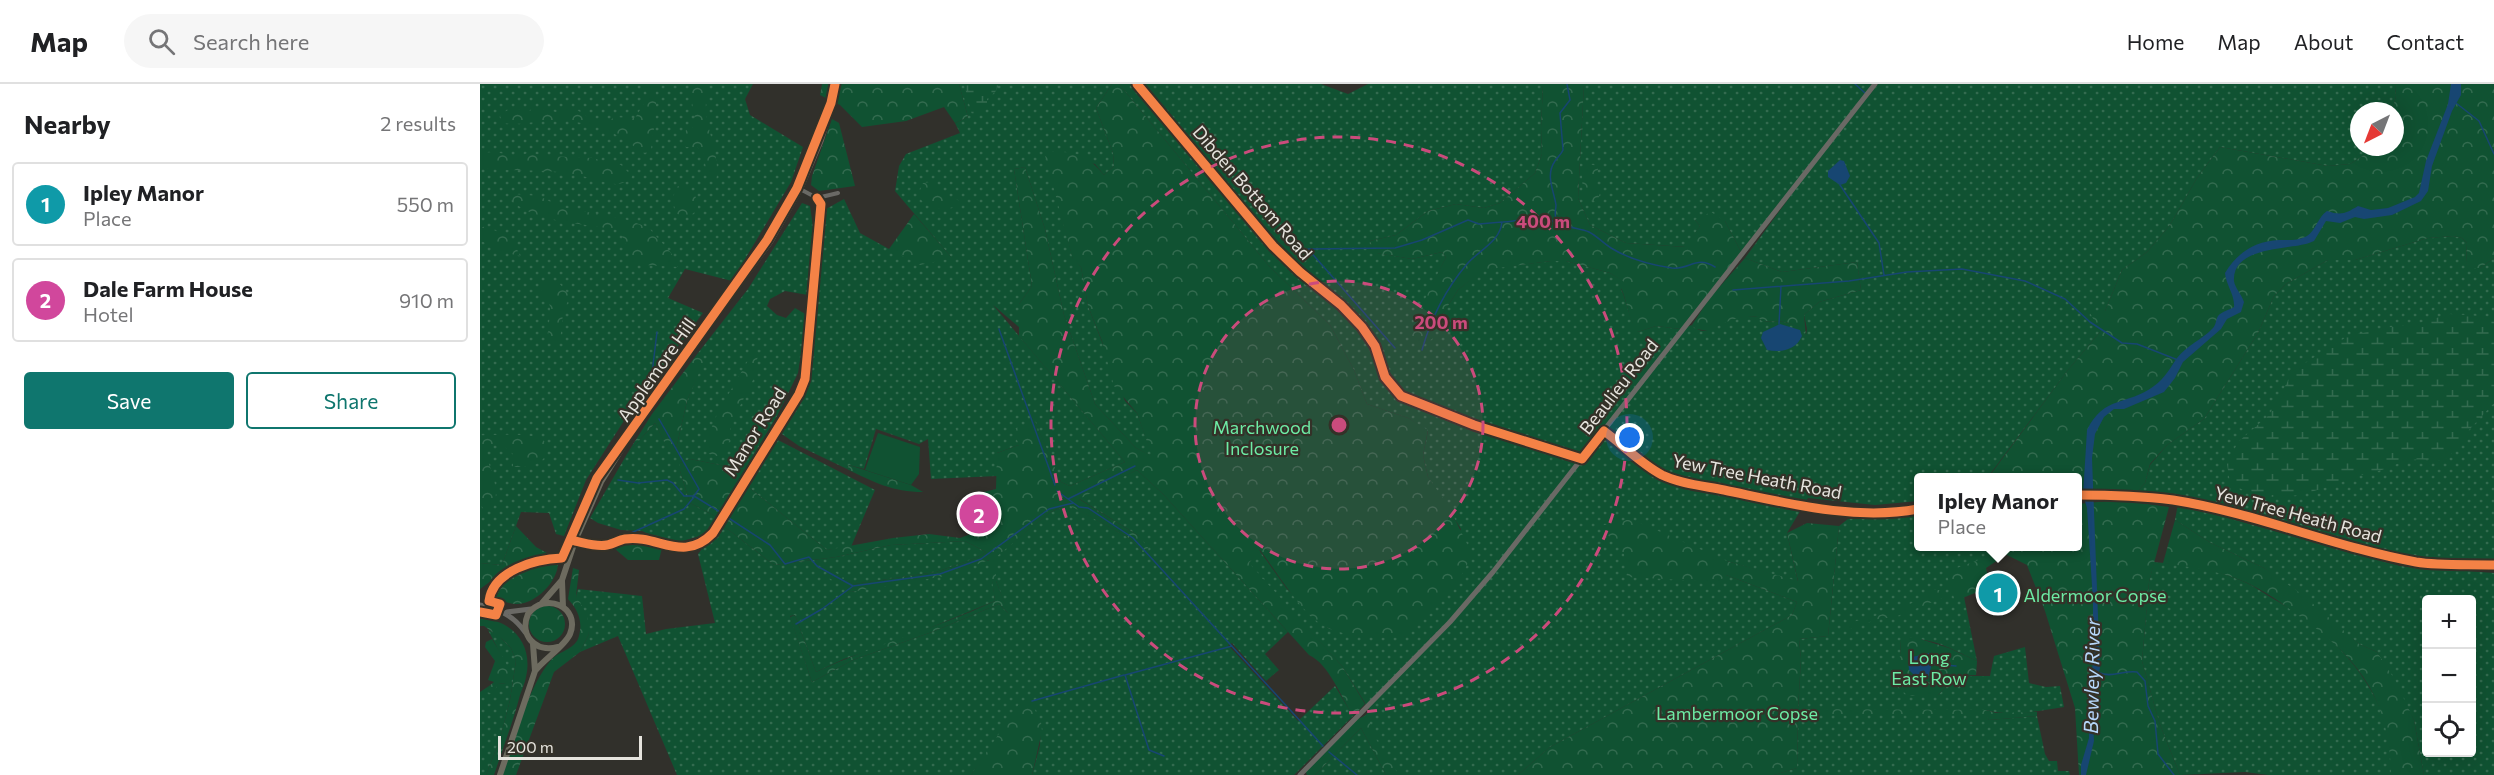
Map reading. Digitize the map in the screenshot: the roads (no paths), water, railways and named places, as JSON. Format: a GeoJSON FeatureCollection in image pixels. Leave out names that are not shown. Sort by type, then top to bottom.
{"type":"FeatureCollection","features":[{"type":"Feature","properties":{"kind":"main road","name":"Applemore Hill"},"geometry":{"type":"LineString","coordinates":[[563,607],[562,580],[575,541],[602,482],[643,415],[770,242],[800,189],[821,140],[838,84]]}},
{"type":"Feature","properties":{"kind":"main road","name":"Applemore Hill"},"geometry":{"type":"LineString","coordinates":[[542,603],[562,580]]}},
{"type":"Feature","properties":{"kind":"main road"},"geometry":{"type":"LineString","coordinates":[[500,775],[535,672],[533,644],[525,632],[525,620],[531,609],[549,602],[563,607],[572,621],[572,629],[564,643],[535,672]]}},
{"type":"Feature","properties":{"kind":"main road"},"geometry":{"type":"LineString","coordinates":[[533,644],[545,649],[558,647]]}},
{"type":"Feature","properties":{"kind":"street","name":"Dibden Bottom Road"},"geometry":{"type":"LineString","coordinates":[[1137,84],[1273,246],[1300,272],[1341,305],[1362,327],[1375,346],[1385,377],[1401,396],[1474,425],[1582,459]]}},
{"type":"Feature","properties":{"kind":"street","name":"Beaulieu Road"},"geometry":{"type":"LineString","coordinates":[[1300,775],[1465,605],[1875,84]]}},
{"type":"Feature","properties":{"kind":"street"},"geometry":{"type":"LineString","coordinates":[[800,189],[817,198],[838,193]]}},
{"type":"Feature","properties":{"kind":"street","name":"Manor Road"},"geometry":{"type":"LineString","coordinates":[[575,541],[595,546],[633,539],[681,548],[704,543],[713,533],[799,394],[805,379],[821,204],[817,198]]}},
{"type":"Feature","properties":{"kind":"street","name":"Yew Tree Heath Road"},"geometry":{"type":"LineString","coordinates":[[1604,430],[1655,471],[1675,480],[1775,500],[1848,511],[1873,513],[1914,509]]}},
{"type":"Feature","properties":{"kind":"street","name":"Yew Tree Heath Road"},"geometry":{"type":"LineString","coordinates":[[2082,495],[2128,495],[2175,501],[2231,513],[2373,553],[2420,562],[2494,565]]}},
{"type":"Feature","properties":{"kind":"street"},"geometry":{"type":"LineString","coordinates":[[488,607],[490,596],[497,583],[518,568],[545,559]]}},
{"type":"Feature","properties":{"kind":"street"},"geometry":{"type":"LineString","coordinates":[[480,605],[506,612],[525,632]]}},
{"type":"Feature","properties":{"kind":"street"},"geometry":{"type":"LineString","coordinates":[[506,612],[531,609]]}},
{"type":"Feature","properties":{"kind":"water","name":"Bewley River"},"geometry":{"type":"Polygon","coordinates":[[[2451,84],[2461,84],[2461,95],[2452,111],[2432,166],[2428,191],[2421,201],[2392,215],[2364,219],[2355,217],[2340,223],[2326,221],[2314,241],[2252,255],[2242,261],[2236,270],[2234,281],[2244,302],[2241,312],[2227,319],[2221,329],[2183,362],[2175,378],[2164,392],[2124,409],[2114,409],[2104,417],[2095,434],[2092,458],[2100,668],[2092,703],[2094,741],[2086,775],[2081,775],[2081,765],[2089,738],[2088,699],[2093,662],[2093,601],[2087,508],[2083,495],[2087,430],[2101,411],[2144,392],[2158,383],[2181,353],[2213,328],[2220,314],[2234,307],[2225,273],[2248,249],[2270,241],[2307,236],[2327,211],[2344,213],[2358,206],[2371,210],[2388,208],[2415,197],[2419,193],[2426,161],[2448,104],[2451,84]]]}},
{"type":"Feature","properties":{"kind":"water"},"geometry":{"type":"Polygon","coordinates":[[[1840,160],[1844,161],[1850,176],[1846,183],[1840,185],[1828,177],[1828,171],[1840,160]]]}},
{"type":"Feature","properties":{"kind":"water"},"geometry":{"type":"Polygon","coordinates":[[[1780,324],[1800,330],[1802,336],[1796,345],[1788,349],[1767,350],[1761,338],[1763,332],[1780,324]]]}},
{"type":"Feature","properties":{"kind":"water"},"geometry":{"type":"Polygon","coordinates":[[[1929,653],[1933,659],[1928,679],[1918,679],[1909,670],[1908,658],[1929,653]]]}},
{"type":"Feature","properties":{"kind":"waterway"},"geometry":{"type":"LineString","coordinates":[[1567,84],[1570,100],[1560,113],[1563,150],[1552,166],[1551,172],[1555,213],[1559,222],[1589,232],[1611,248],[1640,261],[1672,268],[1703,262],[1715,267]]}},
{"type":"Feature","properties":{"kind":"waterway"},"geometry":{"type":"LineString","coordinates":[[1855,84],[1865,93]]}},
{"type":"Feature","properties":{"kind":"waterway"},"geometry":{"type":"LineString","coordinates":[[2456,103],[2479,121],[2494,154]]}},
{"type":"Feature","properties":{"kind":"waterway"},"geometry":{"type":"LineString","coordinates":[[1840,185],[1879,243],[1884,275]]}},
{"type":"Feature","properties":{"kind":"waterway"},"geometry":{"type":"LineString","coordinates":[[1503,222],[1540,216],[1546,217],[1562,229],[1567,228]]}},
{"type":"Feature","properties":{"kind":"waterway"},"geometry":{"type":"LineString","coordinates":[[1395,348],[1308,249],[1395,248],[1422,240],[1468,220],[1479,224],[1502,222],[1497,235],[1467,264],[1445,294],[1434,316],[1422,350]]}},
{"type":"Feature","properties":{"kind":"waterway"},"geometry":{"type":"LineString","coordinates":[[1733,290],[1849,281],[1907,272],[1962,269],[2025,281],[2065,299],[2090,322],[2122,343],[2137,344],[2178,360]]}},
{"type":"Feature","properties":{"kind":"waterway"},"geometry":{"type":"LineString","coordinates":[[1779,324],[1781,286]]}},
{"type":"Feature","properties":{"kind":"waterway"},"geometry":{"type":"LineString","coordinates":[[999,329],[1055,485]]}},
{"type":"Feature","properties":{"kind":"waterway"},"geometry":{"type":"LineString","coordinates":[[650,390],[657,332]]}},
{"type":"Feature","properties":{"kind":"waterway"},"geometry":{"type":"LineString","coordinates":[[659,419],[699,489],[694,496],[720,512]]}},
{"type":"Feature","properties":{"kind":"waterway"},"geometry":{"type":"LineString","coordinates":[[1068,499],[1135,466]]}},
{"type":"Feature","properties":{"kind":"waterway"},"geometry":{"type":"LineString","coordinates":[[618,480],[638,483],[667,480],[673,483],[684,496],[694,496]]}},
{"type":"Feature","properties":{"kind":"waterway"},"geometry":{"type":"LineString","coordinates":[[1057,491],[1079,507],[1088,508],[1133,538],[1323,746]]}},
{"type":"Feature","properties":{"kind":"waterway"},"geometry":{"type":"LineString","coordinates":[[631,533],[684,509],[694,497]]}},
{"type":"Feature","properties":{"kind":"waterway"},"geometry":{"type":"LineString","coordinates":[[727,517],[770,545],[785,564],[809,557],[817,566],[853,586],[940,574],[981,559],[1049,509],[1073,503]]}},
{"type":"Feature","properties":{"kind":"waterway"},"geometry":{"type":"LineString","coordinates":[[796,624],[822,609],[853,586]]}},
{"type":"Feature","properties":{"kind":"waterway"},"geometry":{"type":"LineString","coordinates":[[1164,756],[1149,750],[1125,675],[1232,646]]}},
{"type":"Feature","properties":{"kind":"waterway"},"geometry":{"type":"LineString","coordinates":[[1933,664],[1956,666]]}},
{"type":"Feature","properties":{"kind":"waterway","name":"Bewley River"},"geometry":{"type":"LineString","coordinates":[[2100,673],[2109,675],[2137,672],[2145,681],[2148,706],[2155,721],[2158,754],[2174,775]]}},
{"type":"Feature","properties":{"kind":"waterway"},"geometry":{"type":"LineString","coordinates":[[1032,701],[1124,675]]}},
{"type":"Feature","properties":{"kind":"waterway"},"geometry":{"type":"LineString","coordinates":[[1329,752],[1357,775]]}},
{"type":"Feature","properties":{"kind":"place","name":"Dale Farm House"},"geometry":{"type":"Point","coordinates":[979,514]}},
{"type":"Feature","properties":{"kind":"place","name":"Ipley Manor"},"geometry":{"type":"Point","coordinates":[1998,593]}},
{"type":"Feature","properties":{"kind":"park label","name":"Marchwood Inclosure"},"geometry":{"type":"Point","coordinates":[1262,438]}},
{"type":"Feature","properties":{"kind":"park label","name":"Aldermoor Copse"},"geometry":{"type":"Point","coordinates":[2095,596]}},
{"type":"Feature","properties":{"kind":"park label","name":"Long East Row"},"geometry":{"type":"Point","coordinates":[1929,668]}},
{"type":"Feature","properties":{"kind":"park label","name":"Lambermoor Copse"},"geometry":{"type":"Point","coordinates":[1737,714]}}]}
